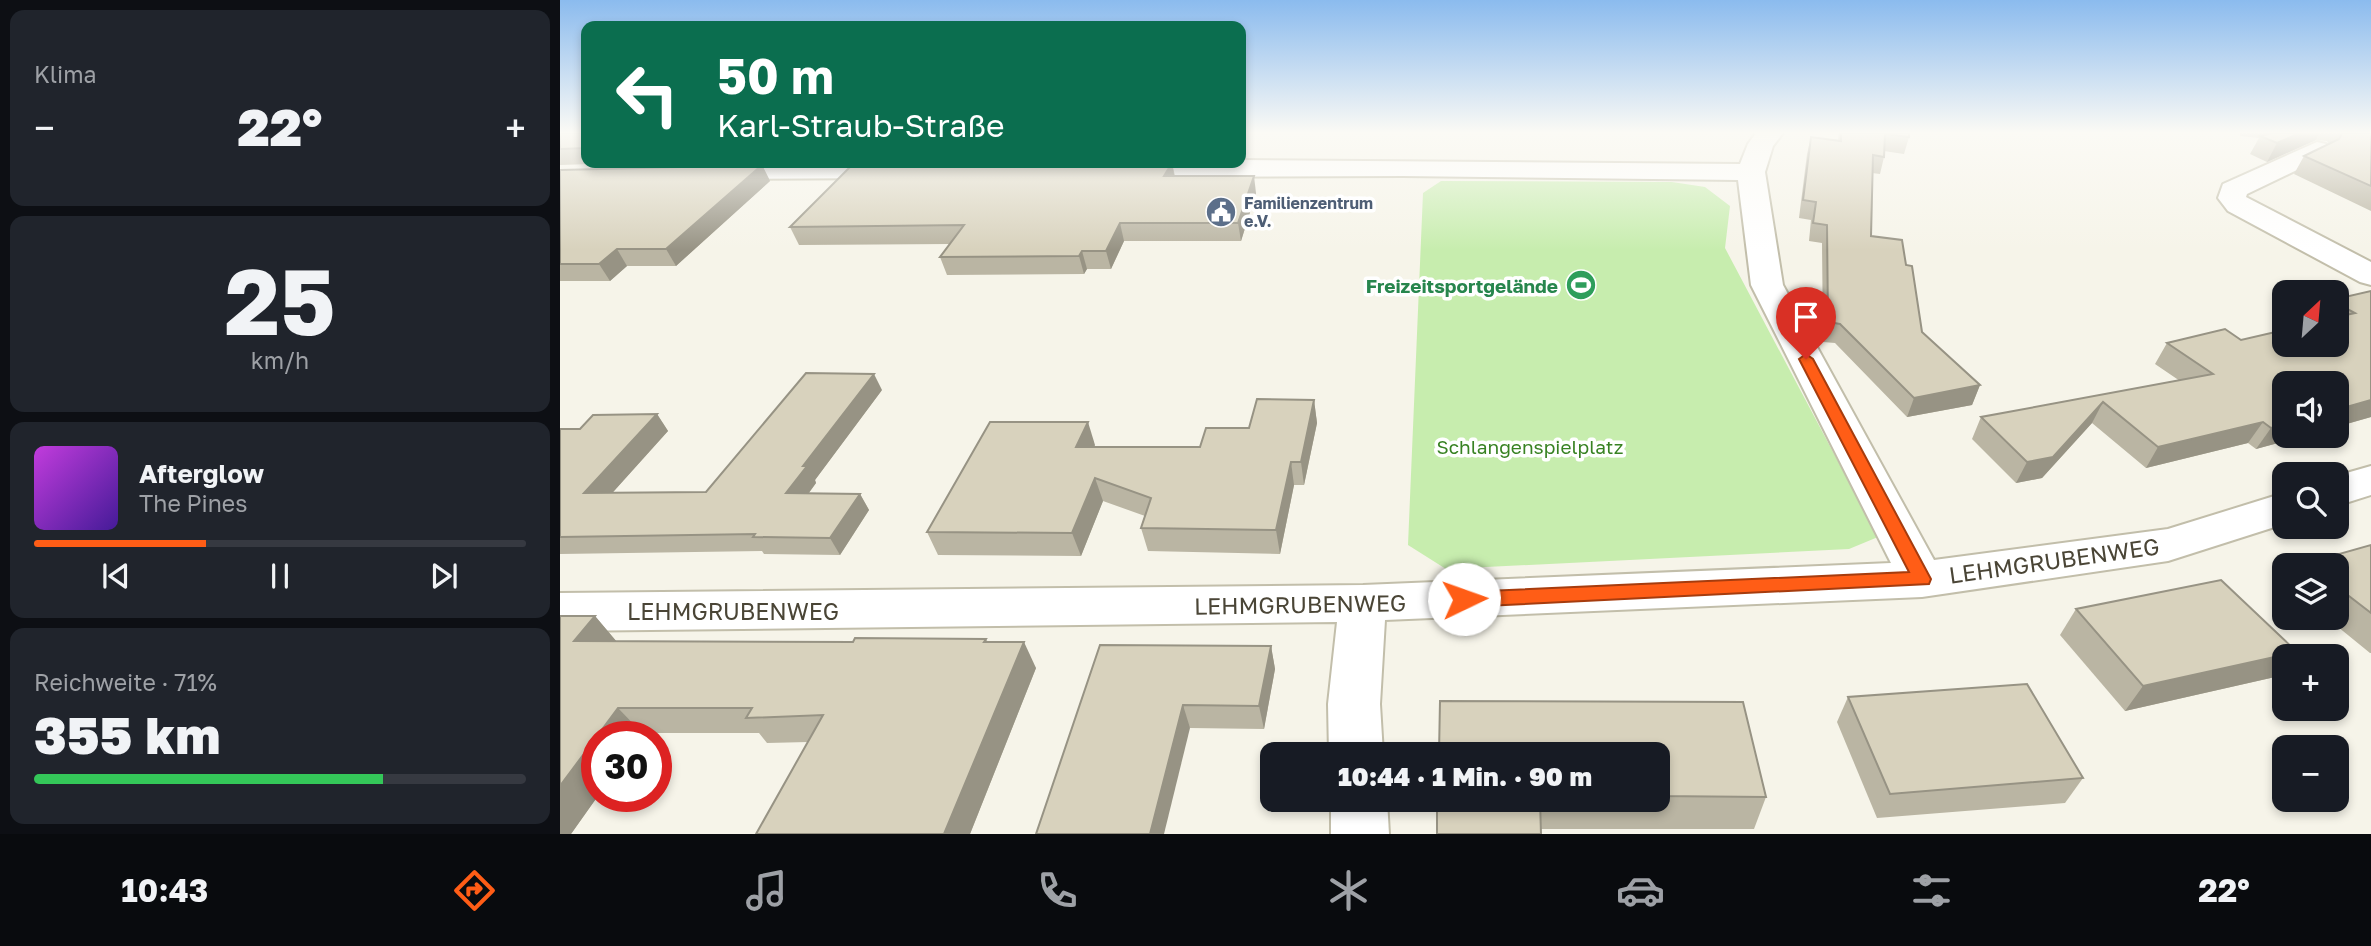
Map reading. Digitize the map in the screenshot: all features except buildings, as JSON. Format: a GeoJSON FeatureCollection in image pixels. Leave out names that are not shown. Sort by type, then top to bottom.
{"type":"FeatureCollection","features":[{"type":"Feature","properties":{"kind":"street"},"geometry":{"type":"LineString","coordinates":[[1744,172],[1751,172],[1767,285],[1922,579]]}},
{"type":"Feature","properties":{"kind":"street"},"geometry":{"type":"LineString","coordinates":[[2271,172],[2233,190],[2232,198],[2238,205],[2371,275]]}},
{"type":"Feature","properties":{"kind":"street"},"geometry":{"type":"LineString","coordinates":[[2349,487],[2371,480]]}},
{"type":"Feature","properties":{"kind":"street","name":"LEHMGRUBENWEG"},"geometry":{"type":"LineString","coordinates":[[560,612],[1363,603],[1922,579],[2168,545],[2272,512]]}},
{"type":"Feature","properties":{"kind":"street"},"geometry":{"type":"LineString","coordinates":[[1356,742],[1354,704],[1363,603]]}},
{"type":"Feature","properties":{"kind":"street"},"geometry":{"type":"LineString","coordinates":[[1359,812],[1360,834]]}},
{"type":"Feature","properties":{"kind":"green space","name":"Schlangenspielplatz"},"geometry":{"type":"Polygon","coordinates":[[[1441,181],[1672,182],[1705,187],[1730,206],[1725,248],[1878,537],[1849,549],[1446,569],[1408,545],[1423,193],[1441,181]]]}},
{"type":"Feature","properties":{"kind":"place","name":"Familienzentrum e.V."},"geometry":{"type":"Point","coordinates":[1221,212]}},
{"type":"Feature","properties":{"kind":"place","name":"Freizeitsportgelände"},"geometry":{"type":"Point","coordinates":[1581,285]}},
{"type":"Feature","properties":{"kind":"route"},"geometry":{"type":"LineString","coordinates":[[1464,599],[1922,579],[1806,359]]}}]}
